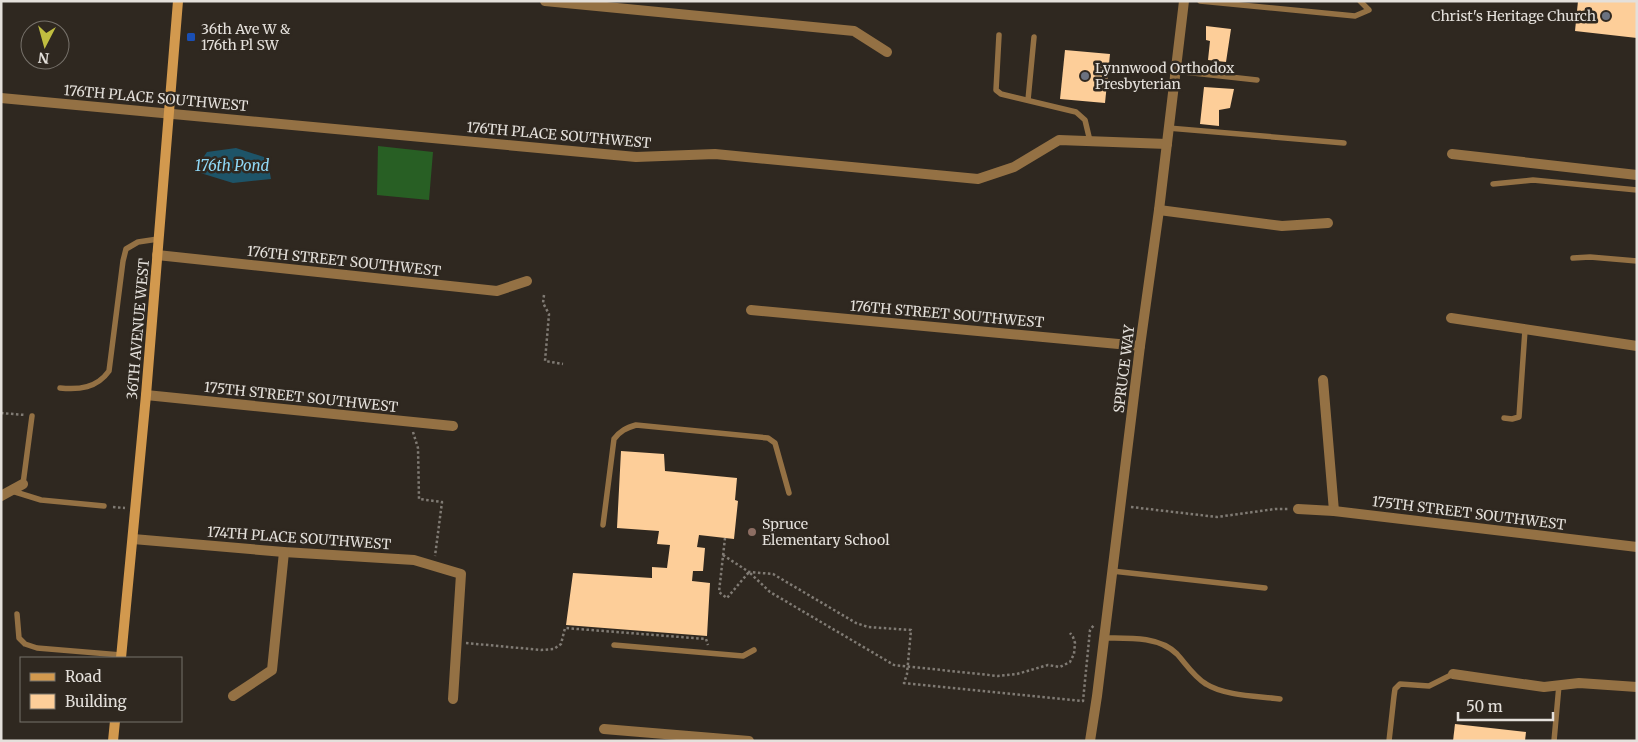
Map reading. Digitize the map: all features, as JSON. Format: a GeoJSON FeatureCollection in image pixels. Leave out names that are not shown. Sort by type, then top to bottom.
{"type":"FeatureCollection","features":[{"type":"Feature","properties":{"kind":"main road","name":"36TH AVENUE WEST"},"geometry":{"type":"LineString","coordinates":[[121,657],[146,395],[178,1]]}},
{"type":"Feature","properties":{"kind":"main road"},"geometry":{"type":"LineString","coordinates":[[113,741],[115,722]]}},
{"type":"Feature","properties":{"kind":"street"},"geometry":{"type":"LineString","coordinates":[[545,1],[854,31],[887,52]]}},
{"type":"Feature","properties":{"kind":"street","name":"SPRUCE WAY"},"geometry":{"type":"LineString","coordinates":[[1090,741],[1140,346],[1160,210],[1166,144],[1184,1]]}},
{"type":"Feature","properties":{"kind":"street","name":"176TH PLACE SOUTHWEST"},"geometry":{"type":"LineString","coordinates":[[1,98],[636,157],[715,154],[978,179],[1014,167],[1058,140],[1166,144]]}},
{"type":"Feature","properties":{"kind":"street"},"geometry":{"type":"LineString","coordinates":[[1452,154],[1637,175]]}},
{"type":"Feature","properties":{"kind":"street"},"geometry":{"type":"LineString","coordinates":[[1160,210],[1282,226],[1328,223]]}},
{"type":"Feature","properties":{"kind":"street","name":"176TH STREET SOUTHWEST"},"geometry":{"type":"LineString","coordinates":[[157,255],[497,291],[526,281]]}},
{"type":"Feature","properties":{"kind":"street","name":"176TH STREET SOUTHWEST"},"geometry":{"type":"LineString","coordinates":[[751,310],[1140,346]]}},
{"type":"Feature","properties":{"kind":"street"},"geometry":{"type":"LineString","coordinates":[[1451,318],[1637,346]]}},
{"type":"Feature","properties":{"kind":"street"},"geometry":{"type":"LineString","coordinates":[[1323,380],[1334,511]]}},
{"type":"Feature","properties":{"kind":"street","name":"175TH STREET SOUTHWEST"},"geometry":{"type":"LineString","coordinates":[[146,395],[453,426]]}},
{"type":"Feature","properties":{"kind":"street"},"geometry":{"type":"LineString","coordinates":[[1,496],[23,484]]}},
{"type":"Feature","properties":{"kind":"street","name":"175TH STREET SOUTHWEST"},"geometry":{"type":"LineString","coordinates":[[1298,508],[1637,548]]}},
{"type":"Feature","properties":{"kind":"street","name":"174TH PLACE SOUTHWEST"},"geometry":{"type":"LineString","coordinates":[[133,539],[284,552],[414,560],[461,574],[457,643]]}},
{"type":"Feature","properties":{"kind":"street"},"geometry":{"type":"LineString","coordinates":[[233,696],[272,670],[284,552]]}},
{"type":"Feature","properties":{"kind":"street"},"geometry":{"type":"LineString","coordinates":[[453,699],[457,643]]}},
{"type":"Feature","properties":{"kind":"street"},"geometry":{"type":"LineString","coordinates":[[1453,674],[1544,687],[1579,683],[1637,688]]}},
{"type":"Feature","properties":{"kind":"street"},"geometry":{"type":"LineString","coordinates":[[604,729],[749,741]]}},
{"type":"Feature","properties":{"kind":"lane"},"geometry":{"type":"LineString","coordinates":[[1200,1],[1355,16],[1369,10],[1360,1]]}},
{"type":"Feature","properties":{"kind":"lane"},"geometry":{"type":"LineString","coordinates":[[999,35],[996,90],[1001,94],[1069,109],[1081,115],[1088,128],[1090,141]]}},
{"type":"Feature","properties":{"kind":"lane"},"geometry":{"type":"LineString","coordinates":[[1028,100],[1034,37]]}},
{"type":"Feature","properties":{"kind":"lane"},"geometry":{"type":"LineString","coordinates":[[1175,71],[1257,80]]}},
{"type":"Feature","properties":{"kind":"lane"},"geometry":{"type":"LineString","coordinates":[[1168,128],[1344,143]]}},
{"type":"Feature","properties":{"kind":"lane"},"geometry":{"type":"LineString","coordinates":[[1493,184],[1533,180],[1637,190]]}},
{"type":"Feature","properties":{"kind":"lane"},"geometry":{"type":"LineString","coordinates":[[60,388],[75,389],[98,383],[109,371],[126,249],[138,242],[158,239]]}},
{"type":"Feature","properties":{"kind":"lane"},"geometry":{"type":"LineString","coordinates":[[1574,258],[1590,257],[1637,261]]}},
{"type":"Feature","properties":{"kind":"lane"},"geometry":{"type":"LineString","coordinates":[[1504,418],[1512,419],[1519,416],[1525,330]]}},
{"type":"Feature","properties":{"kind":"lane"},"geometry":{"type":"LineString","coordinates":[[23,484],[32,416]]}},
{"type":"Feature","properties":{"kind":"lane"},"geometry":{"type":"LineString","coordinates":[[603,525],[614,439],[626,428],[636,425],[768,438],[775,443],[789,493]]}},
{"type":"Feature","properties":{"kind":"lane"},"geometry":{"type":"LineString","coordinates":[[12,491],[41,500],[104,506]]}},
{"type":"Feature","properties":{"kind":"lane"},"geometry":{"type":"LineString","coordinates":[[1112,571],[1265,588]]}},
{"type":"Feature","properties":{"kind":"lane"},"geometry":{"type":"LineString","coordinates":[[16,614],[19,638],[28,646],[48,650],[121,657]]}},
{"type":"Feature","properties":{"kind":"lane"},"geometry":{"type":"LineString","coordinates":[[1105,632],[1158,642],[1175,653],[1205,684],[1212,688],[1220,691],[1280,699]]}},
{"type":"Feature","properties":{"kind":"lane"},"geometry":{"type":"LineString","coordinates":[[614,645],[743,656],[754,650]]}},
{"type":"Feature","properties":{"kind":"lane"},"geometry":{"type":"LineString","coordinates":[[1390,741],[1395,690],[1400,684],[1429,686],[1453,674]]}},
{"type":"Feature","properties":{"kind":"lane"},"geometry":{"type":"LineString","coordinates":[[1554,741],[1559,685]]}},
{"type":"Feature","properties":{"kind":"path"},"geometry":{"type":"LineString","coordinates":[[544,295],[543,303],[549,314],[545,361],[563,364]]}},
{"type":"Feature","properties":{"kind":"path"},"geometry":{"type":"LineString","coordinates":[[1,413],[32,416]]}},
{"type":"Feature","properties":{"kind":"path"},"geometry":{"type":"LineString","coordinates":[[410,421],[418,448],[419,499],[442,502],[436,555],[432,565]]}},
{"type":"Feature","properties":{"kind":"path"},"geometry":{"type":"LineString","coordinates":[[104,506],[136,509]]}},
{"type":"Feature","properties":{"kind":"path"},"geometry":{"type":"LineString","coordinates":[[1120,506],[1217,517],[1274,509],[1298,508]]}},
{"type":"Feature","properties":{"kind":"path"},"geometry":{"type":"LineString","coordinates":[[725,538],[719,592],[727,598],[749,572]]}},
{"type":"Feature","properties":{"kind":"path"},"geometry":{"type":"LineString","coordinates":[[723,555],[749,572],[770,592],[894,664],[998,676],[1017,674],[1048,666],[1060,667],[1070,662],[1074,654],[1075,643],[1070,633]]}},
{"type":"Feature","properties":{"kind":"path"},"geometry":{"type":"LineString","coordinates":[[749,572],[774,574],[856,623],[868,627],[911,630],[908,666],[904,683],[1083,701],[1090,630],[1094,625],[1105,632]]}},
{"type":"Feature","properties":{"kind":"path"},"geometry":{"type":"LineString","coordinates":[[457,643],[541,650]]}},
{"type":"Feature","properties":{"kind":"green space"},"geometry":{"type":"Polygon","coordinates":[[[378,146],[433,152],[429,200],[377,195],[378,146]]]}},
{"type":"Feature","properties":{"kind":"water","name":"176th Pond"},"geometry":{"type":"Polygon","coordinates":[[[236,148],[267,158],[271,179],[233,183],[194,171],[207,152],[236,148]]]}},
{"type":"Feature","properties":{"kind":"building","name":"Christ's Heritage Church"},"geometry":{"type":"Polygon","coordinates":[[[1578,1],[1637,1],[1637,38],[1575,31],[1578,1]]]}},
{"type":"Feature","properties":{"kind":"building"},"geometry":{"type":"Polygon","coordinates":[[[1206,26],[1231,29],[1226,62],[1208,60],[1210,41],[1206,40],[1206,26]]]}},
{"type":"Feature","properties":{"kind":"building","name":"Lynnwood Orthodox Presbyterian"},"geometry":{"type":"Polygon","coordinates":[[[1065,50],[1110,54],[1105,103],[1060,99],[1065,50]]]}},
{"type":"Feature","properties":{"kind":"building"},"geometry":{"type":"Polygon","coordinates":[[[1204,87],[1234,89],[1230,108],[1219,110],[1219,126],[1200,124],[1204,87]]]}},
{"type":"Feature","properties":{"kind":"building","name":"Spruce Elementary School"},"geometry":{"type":"Polygon","coordinates":[[[621,451],[664,454],[665,471],[737,478],[735,500],[738,501],[734,539],[699,535],[697,547],[705,548],[703,571],[693,571],[692,581],[710,583],[707,636],[566,625],[573,573],[652,578],[652,567],[667,568],[670,545],[657,544],[659,531],[617,528],[621,451]]]}},
{"type":"Feature","properties":{"kind":"building"},"geometry":{"type":"Polygon","coordinates":[[[1455,724],[1526,732],[1525,741],[1453,741],[1455,724]]]}},
{"type":"Feature","properties":{"kind":"place","name":"Christ's Heritage Church"},"geometry":{"type":"Point","coordinates":[1606,16]}},
{"type":"Feature","properties":{"kind":"place","name":"36th Ave W & 176th Pl SW"},"geometry":{"type":"Point","coordinates":[191,37]}},
{"type":"Feature","properties":{"kind":"place","name":"Lynnwood Orthodox Presbyterian"},"geometry":{"type":"Point","coordinates":[1085,76]}},
{"type":"Feature","properties":{"kind":"place","name":"Spruce Elementary School"},"geometry":{"type":"Point","coordinates":[752,532]}}]}
